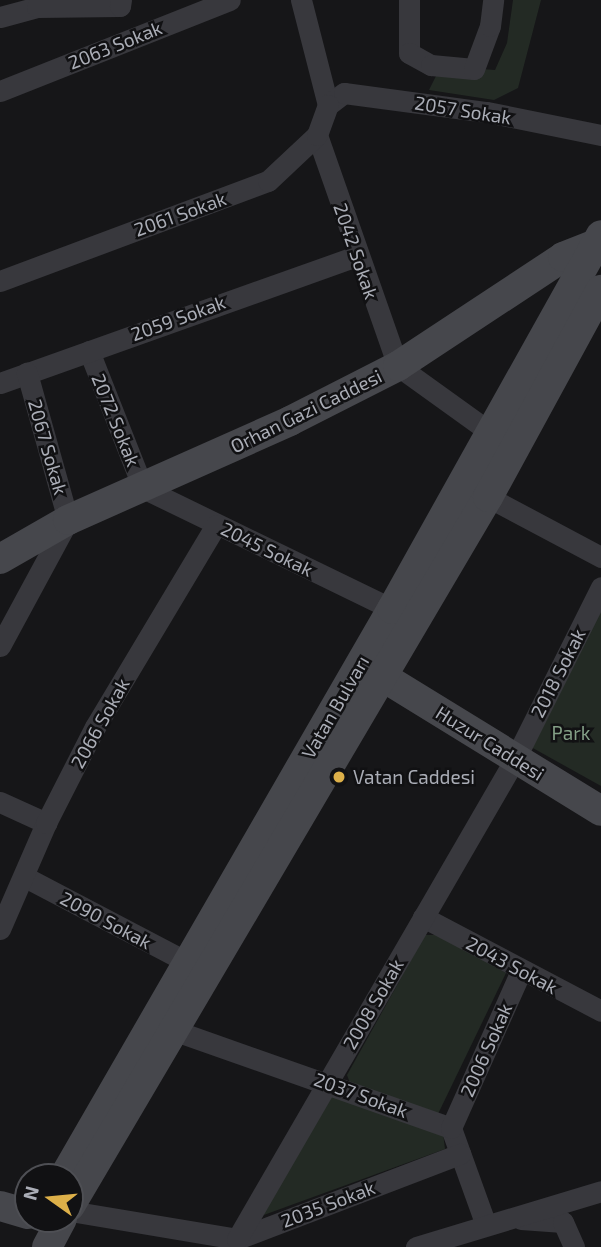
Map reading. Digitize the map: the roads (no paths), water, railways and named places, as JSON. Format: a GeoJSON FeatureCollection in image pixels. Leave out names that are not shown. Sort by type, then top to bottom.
{"type":"FeatureCollection","features":[{"type":"Feature","properties":{"kind":"main road","name":"Orhan Gazi Caddesi"},"geometry":{"type":"LineString","coordinates":[[0,559],[68,520],[143,488],[398,366],[562,257],[599,240]]}},
{"type":"Feature","properties":{"kind":"main road","name":"Vatan Bulvarı"},"geometry":{"type":"LineString","coordinates":[[72,1163],[392,609],[599,240]]}},
{"type":"Feature","properties":{"kind":"main road","name":"Vatan Bulvarı"},"geometry":{"type":"LineString","coordinates":[[84,1182],[380,675],[488,496],[601,290]]}},
{"type":"Feature","properties":{"kind":"main road","name":"Huzur Caddesi"},"geometry":{"type":"LineString","coordinates":[[380,675],[601,811]]}},
{"type":"Feature","properties":{"kind":"street"},"geometry":{"type":"LineString","coordinates":[[0,17],[37,4],[120,6],[121,0]]}},
{"type":"Feature","properties":{"kind":"street","name":"2063 Sokak"},"geometry":{"type":"LineString","coordinates":[[0,91],[230,0]]}},
{"type":"Feature","properties":{"kind":"street"},"geometry":{"type":"LineString","coordinates":[[301,0],[328,105]]}},
{"type":"Feature","properties":{"kind":"street"},"geometry":{"type":"LineString","coordinates":[[409,0],[410,53],[440,66],[474,69],[490,26],[493,0]]}},
{"type":"Feature","properties":{"kind":"street","name":"2057 Sokak"},"geometry":{"type":"LineString","coordinates":[[328,105],[344,93],[486,112],[601,135]]}},
{"type":"Feature","properties":{"kind":"street","name":"2061 Sokak"},"geometry":{"type":"LineString","coordinates":[[0,281],[268,181],[317,135],[328,105]]}},
{"type":"Feature","properties":{"kind":"street","name":"2042 Sokak"},"geometry":{"type":"LineString","coordinates":[[317,135],[356,256],[398,366]]}},
{"type":"Feature","properties":{"kind":"street","name":"2059 Sokak"},"geometry":{"type":"LineString","coordinates":[[0,383],[356,256]]}},
{"type":"Feature","properties":{"kind":"street","name":"2072 Sokak"},"geometry":{"type":"LineString","coordinates":[[89,351],[143,488]]}},
{"type":"Feature","properties":{"kind":"street"},"geometry":{"type":"LineString","coordinates":[[398,366],[490,432]]}},
{"type":"Feature","properties":{"kind":"street","name":"2067 Sokak"},"geometry":{"type":"LineString","coordinates":[[27,373],[68,520]]}},
{"type":"Feature","properties":{"kind":"street","name":"2045 Sokak"},"geometry":{"type":"LineString","coordinates":[[143,488],[392,609]]}},
{"type":"Feature","properties":{"kind":"street"},"geometry":{"type":"LineString","coordinates":[[488,496],[601,557]]}},
{"type":"Feature","properties":{"kind":"street"},"geometry":{"type":"LineString","coordinates":[[0,646],[68,520]]}},
{"type":"Feature","properties":{"kind":"street","name":"2066 Sokak"},"geometry":{"type":"LineString","coordinates":[[0,929],[25,877],[46,823],[95,727],[216,525]]}},
{"type":"Feature","properties":{"kind":"street","name":"2018 Sokak"},"geometry":{"type":"LineString","coordinates":[[515,759],[601,587]]}},
{"type":"Feature","properties":{"kind":"street","name":"2008 Sokak"},"geometry":{"type":"LineString","coordinates":[[241,1243],[327,1081],[515,759]]}},
{"type":"Feature","properties":{"kind":"street"},"geometry":{"type":"LineString","coordinates":[[0,802],[46,823]]}},
{"type":"Feature","properties":{"kind":"street","name":"2090 Sokak"},"geometry":{"type":"LineString","coordinates":[[25,877],[187,962]]}},
{"type":"Feature","properties":{"kind":"street","name":"2043 Sokak"},"geometry":{"type":"LineString","coordinates":[[423,917],[601,1011]]}},
{"type":"Feature","properties":{"kind":"street","name":"2006 Sokak"},"geometry":{"type":"LineString","coordinates":[[451,1128],[521,971]]}},
{"type":"Feature","properties":{"kind":"street","name":"2037 Sokak"},"geometry":{"type":"LineString","coordinates":[[173,1030],[327,1081],[451,1128]]}},
{"type":"Feature","properties":{"kind":"street"},"geometry":{"type":"LineString","coordinates":[[451,1128],[486,1225]]}},
{"type":"Feature","properties":{"kind":"street","name":"2035 Sokak"},"geometry":{"type":"LineString","coordinates":[[241,1243],[460,1154]]}},
{"type":"Feature","properties":{"kind":"street"},"geometry":{"type":"LineString","coordinates":[[416,1247],[601,1191]]}},
{"type":"Feature","properties":{"kind":"street"},"geometry":{"type":"LineString","coordinates":[[84,1214],[241,1243]]}},
{"type":"Feature","properties":{"kind":"street"},"geometry":{"type":"LineString","coordinates":[[509,1218],[563,1222],[574,1247]]}},
{"type":"Feature","properties":{"kind":"place","name":"Vatan Caddesi"},"geometry":{"type":"Point","coordinates":[339,777]}},
{"type":"Feature","properties":{"kind":"park label","name":"Park"},"geometry":{"type":"Point","coordinates":[571,733]}}]}
